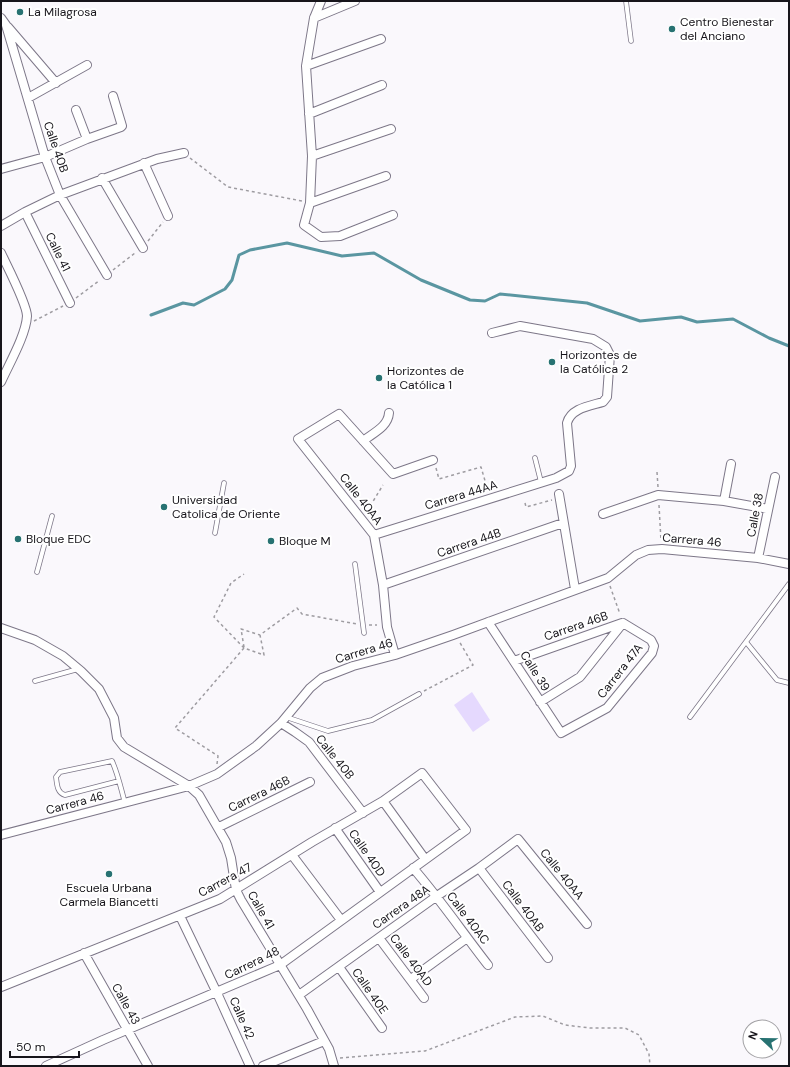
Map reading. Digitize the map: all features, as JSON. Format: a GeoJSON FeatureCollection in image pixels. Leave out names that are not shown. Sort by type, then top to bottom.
{"type":"FeatureCollection","features":[{"type":"Feature","properties":{"kind":"street"},"geometry":{"type":"LineString","coordinates":[[321,1],[314,18],[306,66],[312,156],[310,203],[304,225],[320,237],[340,236],[393,215]]}},
{"type":"Feature","properties":{"kind":"street"},"geometry":{"type":"LineString","coordinates":[[314,18],[355,1]]}},
{"type":"Feature","properties":{"kind":"street"},"geometry":{"type":"LineString","coordinates":[[3,21],[56,83]]}},
{"type":"Feature","properties":{"kind":"street","name":"Calle 40B"},"geometry":{"type":"LineString","coordinates":[[3,21],[45,157],[60,195],[107,275]]}},
{"type":"Feature","properties":{"kind":"street"},"geometry":{"type":"LineString","coordinates":[[306,66],[381,39]]}},
{"type":"Feature","properties":{"kind":"street"},"geometry":{"type":"LineString","coordinates":[[28,98],[87,65]]}},
{"type":"Feature","properties":{"kind":"street"},"geometry":{"type":"LineString","coordinates":[[309,114],[382,86]]}},
{"type":"Feature","properties":{"kind":"street"},"geometry":{"type":"LineString","coordinates":[[2,166],[45,157],[87,139],[121,127],[122,126],[113,96]]}},
{"type":"Feature","properties":{"kind":"street"},"geometry":{"type":"LineString","coordinates":[[76,110],[87,139]]}},
{"type":"Feature","properties":{"kind":"street"},"geometry":{"type":"LineString","coordinates":[[312,156],[391,129]]}},
{"type":"Feature","properties":{"kind":"street"},"geometry":{"type":"LineString","coordinates":[[1,226],[25,212],[60,195],[102,178],[157,159],[184,153]]}},
{"type":"Feature","properties":{"kind":"street"},"geometry":{"type":"LineString","coordinates":[[144,163],[168,216]]}},
{"type":"Feature","properties":{"kind":"street"},"geometry":{"type":"LineString","coordinates":[[310,203],[386,176]]}},
{"type":"Feature","properties":{"kind":"street"},"geometry":{"type":"LineString","coordinates":[[102,178],[143,248]]}},
{"type":"Feature","properties":{"kind":"street","name":"Calle 41"},"geometry":{"type":"LineString","coordinates":[[25,212],[70,303]]}},
{"type":"Feature","properties":{"kind":"street"},"geometry":{"type":"LineString","coordinates":[[1,253],[24,304],[27,315],[22,336],[1,382]]}},
{"type":"Feature","properties":{"kind":"street","name":"Carrera 44AA"},"geometry":{"type":"LineString","coordinates":[[374,535],[541,483],[567,473],[571,466],[567,423],[568,419],[576,411],[603,402],[607,397],[610,355],[606,347],[593,339],[520,326],[492,333]]}},
{"type":"Feature","properties":{"kind":"street"},"geometry":{"type":"LineString","coordinates":[[389,413],[389,420],[386,424],[363,441],[393,474],[433,460]]}},
{"type":"Feature","properties":{"kind":"street","name":"Calle 40AA"},"geometry":{"type":"LineString","coordinates":[[363,441],[339,414],[298,439],[374,535],[383,585],[387,627],[395,655]]}},
{"type":"Feature","properties":{"kind":"street"},"geometry":{"type":"LineString","coordinates":[[724,501],[731,464]]}},
{"type":"Feature","properties":{"kind":"street","name":"Calle 38"},"geometry":{"type":"LineString","coordinates":[[758,558],[774,477]]}},
{"type":"Feature","properties":{"kind":"street"},"geometry":{"type":"LineString","coordinates":[[603,514],[658,495],[724,501],[768,509]]}},
{"type":"Feature","properties":{"kind":"street"},"geometry":{"type":"LineString","coordinates":[[559,496],[575,589]]}},
{"type":"Feature","properties":{"kind":"street","name":"Carrera 44B"},"geometry":{"type":"LineString","coordinates":[[383,585],[563,523]]}},
{"type":"Feature","properties":{"kind":"street","name":"Carrera 46"},"geometry":{"type":"LineString","coordinates":[[1,835],[189,786],[217,774],[256,746],[283,720],[310,688],[322,678],[353,666],[395,655],[608,578],[636,555],[648,550],[662,548],[758,558],[789,564]]}},
{"type":"Feature","properties":{"kind":"street","name":"Calle 39"},"geometry":{"type":"LineString","coordinates":[[488,622],[561,733]]}},
{"type":"Feature","properties":{"kind":"street"},"geometry":{"type":"LineString","coordinates":[[540,702],[580,677],[623,623]]}},
{"type":"Feature","properties":{"kind":"street","name":"Carrera 47A"},"geometry":{"type":"LineString","coordinates":[[561,733],[607,708],[652,653],[654,646],[651,640],[623,623]]}},
{"type":"Feature","properties":{"kind":"street","name":"Carrera 46B"},"geometry":{"type":"LineString","coordinates":[[514,660],[623,623]]}},
{"type":"Feature","properties":{"kind":"street","name":"Calle 41"},"geometry":{"type":"LineString","coordinates":[[1,628],[35,640],[63,656],[78,668],[99,689],[114,718],[117,738],[124,747],[189,786],[199,795],[219,827],[226,842],[231,858],[236,890],[254,923],[299,994],[324,1041],[333,1062]]}},
{"type":"Feature","properties":{"kind":"street","name":"Calle 40B"},"geometry":{"type":"LineString","coordinates":[[283,720],[309,742],[363,813]]}},
{"type":"Feature","properties":{"kind":"street","name":"Carrera 47"},"geometry":{"type":"LineString","coordinates":[[1,986],[220,899],[335,828],[363,813],[422,772],[466,830]]}},
{"type":"Feature","properties":{"kind":"street","name":"Carrera 46B"},"geometry":{"type":"LineString","coordinates":[[219,827],[310,782]]}},
{"type":"Feature","properties":{"kind":"street"},"geometry":{"type":"LineString","coordinates":[[382,801],[425,859]]}},
{"type":"Feature","properties":{"kind":"street","name":"Calle 40D"},"geometry":{"type":"LineString","coordinates":[[335,828],[380,892]]}},
{"type":"Feature","properties":{"kind":"street","name":"Carrera 48"},"geometry":{"type":"LineString","coordinates":[[46,1066],[280,965],[466,830]]}},
{"type":"Feature","properties":{"kind":"street","name":"Calle 40AA"},"geometry":{"type":"LineString","coordinates":[[518,839],[587,924]]}},
{"type":"Feature","properties":{"kind":"street","name":"Carrera 48A"},"geometry":{"type":"LineString","coordinates":[[299,994],[518,839]]}},
{"type":"Feature","properties":{"kind":"street"},"geometry":{"type":"LineString","coordinates":[[292,854],[341,920]]}},
{"type":"Feature","properties":{"kind":"street","name":"Calle 40AC"},"geometry":{"type":"LineString","coordinates":[[413,868],[437,896],[488,965]]}},
{"type":"Feature","properties":{"kind":"street","name":"Calle 40AB"},"geometry":{"type":"LineString","coordinates":[[479,868],[548,958]]}},
{"type":"Feature","properties":{"kind":"street","name":"Calle 42"},"geometry":{"type":"LineString","coordinates":[[180,916],[250,1066]]}},
{"type":"Feature","properties":{"kind":"street","name":"Calle 40AD"},"geometry":{"type":"LineString","coordinates":[[379,938],[424,998]]}},
{"type":"Feature","properties":{"kind":"street"},"geometry":{"type":"LineString","coordinates":[[411,979],[467,938]]}},
{"type":"Feature","properties":{"kind":"street","name":"Calle 43"},"geometry":{"type":"LineString","coordinates":[[84,953],[148,1066]]}},
{"type":"Feature","properties":{"kind":"street","name":"Calle 40E"},"geometry":{"type":"LineString","coordinates":[[339,967],[382,1028]]}},
{"type":"Feature","properties":{"kind":"street"},"geometry":{"type":"LineString","coordinates":[[263,1066],[324,1041]]}},
{"type":"Feature","properties":{"kind":"lane"},"geometry":{"type":"LineString","coordinates":[[626,1],[630,41]]}},
{"type":"Feature","properties":{"kind":"lane"},"geometry":{"type":"LineString","coordinates":[[535,458],[541,483]]}},
{"type":"Feature","properties":{"kind":"lane"},"geometry":{"type":"LineString","coordinates":[[215,533],[224,483]]}},
{"type":"Feature","properties":{"kind":"lane"},"geometry":{"type":"LineString","coordinates":[[37,572],[52,516]]}},
{"type":"Feature","properties":{"kind":"lane"},"geometry":{"type":"LineString","coordinates":[[355,564],[364,633]]}},
{"type":"Feature","properties":{"kind":"lane"},"geometry":{"type":"LineString","coordinates":[[690,717],[789,584]]}},
{"type":"Feature","properties":{"kind":"lane"},"geometry":{"type":"LineString","coordinates":[[746,642],[777,680],[789,683]]}},
{"type":"Feature","properties":{"kind":"lane"},"geometry":{"type":"LineString","coordinates":[[35,681],[78,668]]}},
{"type":"Feature","properties":{"kind":"lane"},"geometry":{"type":"LineString","coordinates":[[283,720],[328,731],[372,720],[419,694]]}},
{"type":"Feature","properties":{"kind":"lane"},"geometry":{"type":"LineString","coordinates":[[119,781],[64,795],[59,792],[56,778],[60,772],[112,761],[119,781],[125,802]]}},
{"type":"Feature","properties":{"kind":"path"},"geometry":{"type":"LineString","coordinates":[[184,153],[228,187],[310,203]]}},
{"type":"Feature","properties":{"kind":"path"},"geometry":{"type":"LineString","coordinates":[[433,460],[439,479],[481,467],[490,499]]}},
{"type":"Feature","properties":{"kind":"path"},"geometry":{"type":"LineString","coordinates":[[657,472],[662,548]]}},
{"type":"Feature","properties":{"kind":"path"},"geometry":{"type":"LineString","coordinates":[[356,512],[372,503],[383,485]]}},
{"type":"Feature","properties":{"kind":"path"},"geometry":{"type":"LineString","coordinates":[[525,503],[526,507],[559,496]]}},
{"type":"Feature","properties":{"kind":"path"},"geometry":{"type":"LineString","coordinates":[[244,574],[231,584],[214,617],[244,648],[264,655],[260,635]]}},
{"type":"Feature","properties":{"kind":"path"},"geometry":{"type":"LineString","coordinates":[[608,578],[623,623]]}},
{"type":"Feature","properties":{"kind":"path"},"geometry":{"type":"LineString","coordinates":[[260,635],[297,608],[302,614],[363,625],[377,625]]}},
{"type":"Feature","properties":{"kind":"path"},"geometry":{"type":"LineString","coordinates":[[217,774],[218,756],[176,728],[244,648],[241,629],[260,635]]}},
{"type":"Feature","properties":{"kind":"path"},"geometry":{"type":"LineString","coordinates":[[419,694],[472,665],[455,634]]}},
{"type":"Feature","properties":{"kind":"path"},"geometry":{"type":"LineString","coordinates":[[333,1062],[425,1051],[515,1017],[543,1016],[565,1025],[590,1028],[625,1028],[639,1035],[649,1054],[650,1066]]}},
{"type":"Feature","properties":{"kind":"shaded area"},"geometry":{"type":"Polygon","coordinates":[[[472,692],[490,720],[473,732],[454,705],[472,692]]]}},
{"type":"Feature","properties":{"kind":"waterway"},"geometry":{"type":"LineString","coordinates":[[151,315],[183,303],[194,305],[225,289],[232,280],[239,255],[250,250],[287,243],[342,256],[374,253],[421,280],[470,300],[485,301],[500,294],[587,303],[640,321],[681,317],[697,322],[733,319],[769,338],[789,346]]}},
{"type":"Feature","properties":{"kind":"place","name":"La Milagrosa"},"geometry":{"type":"Point","coordinates":[20,12]}},
{"type":"Feature","properties":{"kind":"place","name":"Centro Bienestar del Anciano"},"geometry":{"type":"Point","coordinates":[672,29]}},
{"type":"Feature","properties":{"kind":"place","name":"Horizontes de la Católica 2"},"geometry":{"type":"Point","coordinates":[552,362]}},
{"type":"Feature","properties":{"kind":"place","name":"Horizontes de la Católica 1"},"geometry":{"type":"Point","coordinates":[379,378]}},
{"type":"Feature","properties":{"kind":"place","name":"Universidad Catolica de Oriente"},"geometry":{"type":"Point","coordinates":[164,507]}},
{"type":"Feature","properties":{"kind":"place","name":"Bloque EDC"},"geometry":{"type":"Point","coordinates":[18,539]}},
{"type":"Feature","properties":{"kind":"place","name":"Bloque M"},"geometry":{"type":"Point","coordinates":[271,541]}},
{"type":"Feature","properties":{"kind":"place","name":"Escuela Urbana Carmela Biancetti"},"geometry":{"type":"Point","coordinates":[109,874]}}]}
